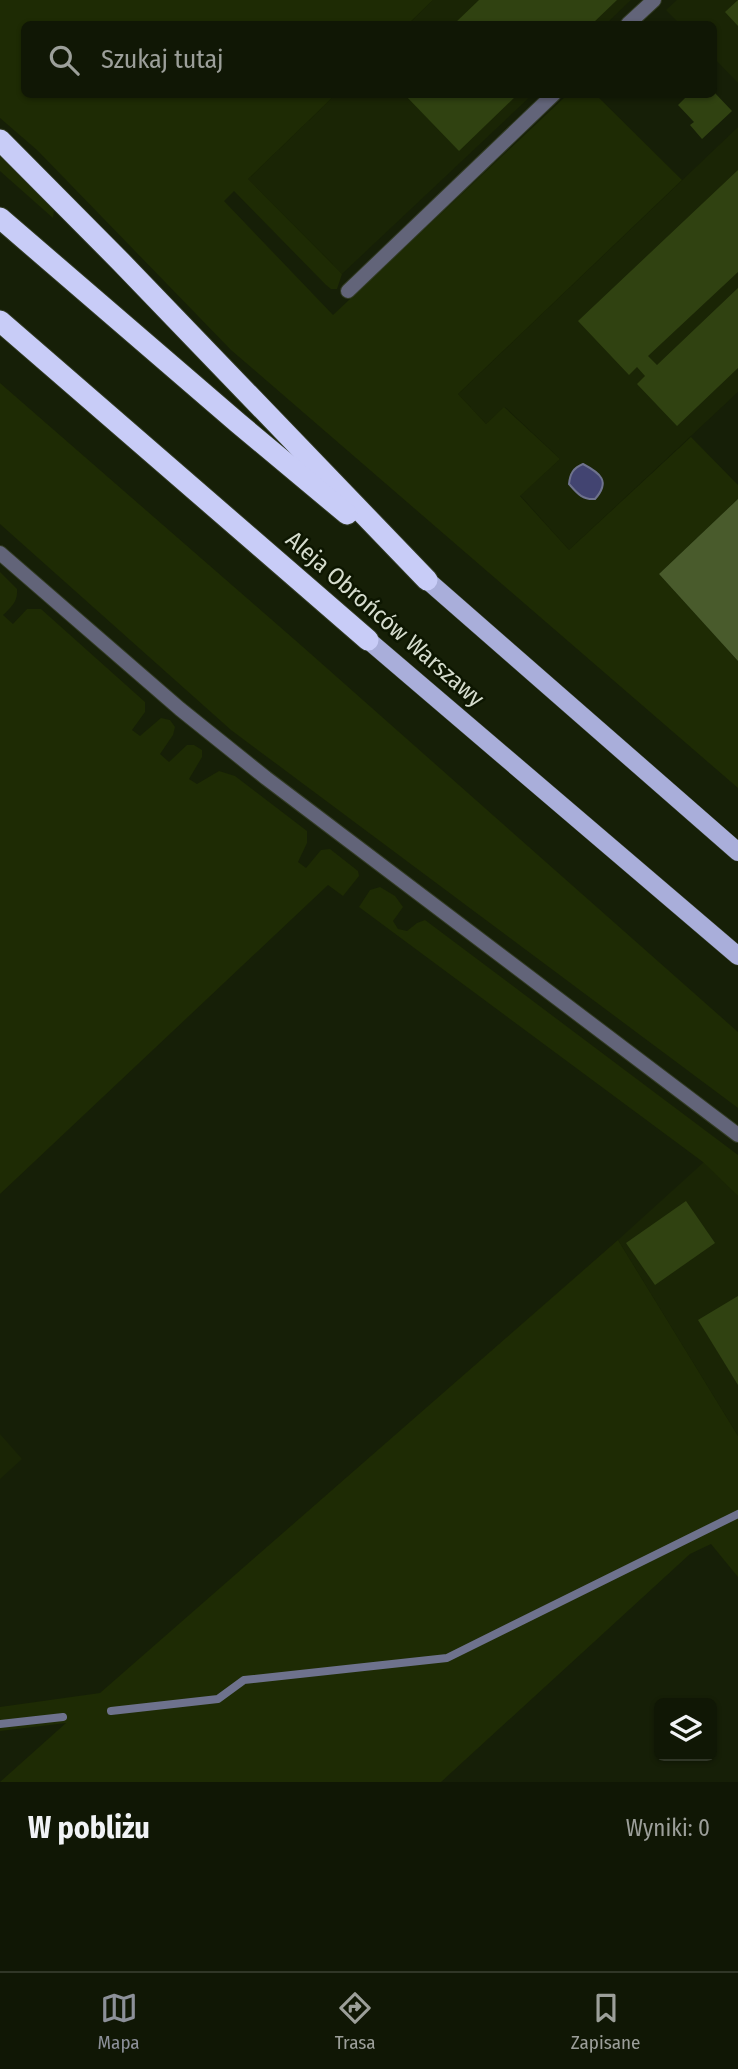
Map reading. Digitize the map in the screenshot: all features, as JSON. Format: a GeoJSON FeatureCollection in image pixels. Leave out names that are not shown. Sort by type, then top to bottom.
{"type":"FeatureCollection","features":[{"type":"Feature","properties":{"kind":"highway"},"geometry":{"type":"LineString","coordinates":[[0,140],[427,580]]}},
{"type":"Feature","properties":{"kind":"highway"},"geometry":{"type":"LineString","coordinates":[[0,218],[238,423],[427,580]]}},
{"type":"Feature","properties":{"kind":"highway","name":"Aleja Obrońców Warszawy"},"geometry":{"type":"LineString","coordinates":[[0,321],[368,640]]}},
{"type":"Feature","properties":{"kind":"main road"},"geometry":{"type":"LineString","coordinates":[[427,580],[738,852]]}},
{"type":"Feature","properties":{"kind":"main road","name":"Aleja Obrońców Warszawy"},"geometry":{"type":"LineString","coordinates":[[368,640],[738,956]]}},
{"type":"Feature","properties":{"kind":"street"},"geometry":{"type":"LineString","coordinates":[[631,21],[654,0]]}},
{"type":"Feature","properties":{"kind":"street"},"geometry":{"type":"LineString","coordinates":[[348,291],[550,98]]}},
{"type":"Feature","properties":{"kind":"street"},"geometry":{"type":"LineString","coordinates":[[0,553],[180,709],[266,778],[738,1135]]}},
{"type":"Feature","properties":{"kind":"shaded area"},"geometry":{"type":"Polygon","coordinates":[[[0,0],[433,0],[411,21],[21,21],[21,98],[332,98],[248,179],[342,274],[337,289],[326,285],[234,191],[224,201],[333,315],[564,98],[599,98],[682,180],[458,394],[486,424],[504,407],[560,459],[520,496],[569,550],[691,437],[738,485],[738,499],[659,574],[738,661],[738,788],[231,350],[37,150],[0,118],[0,0]]]}},
{"type":"Feature","properties":{"kind":"shaded area"},"geometry":{"type":"Polygon","coordinates":[[[433,0],[631,0],[609,21],[411,21],[433,0]]]}},
{"type":"Feature","properties":{"kind":"shaded area"},"geometry":{"type":"Polygon","coordinates":[[[677,0],[738,0],[738,83],[717,61],[717,21],[677,21],[666,10],[677,0]]]}},
{"type":"Feature","properties":{"kind":"shaded area"},"geometry":{"type":"Polygon","coordinates":[[[332,98],[529,98],[342,274],[248,179],[332,98]]]}},
{"type":"Feature","properties":{"kind":"shaded area"},"geometry":{"type":"Polygon","coordinates":[[[738,127],[738,392],[569,550],[520,495],[560,459],[505,407],[486,424],[458,394],[738,127]]]}},
{"type":"Feature","properties":{"kind":"shaded area"},"geometry":{"type":"Polygon","coordinates":[[[0,155],[54,211],[53,218],[0,171],[0,155]]]}},
{"type":"Feature","properties":{"kind":"shaded area"},"geometry":{"type":"Polygon","coordinates":[[[0,383],[738,1032],[738,1108],[231,730],[0,524],[0,383]]]}},
{"type":"Feature","properties":{"kind":"shaded area"},"geometry":{"type":"Polygon","coordinates":[[[738,499],[738,661],[659,574],[738,499]]]}},
{"type":"Feature","properties":{"kind":"shaded area"},"geometry":{"type":"Polygon","coordinates":[[[0,572],[17,589],[15,601],[3,615],[13,624],[27,609],[41,609],[145,702],[145,712],[132,730],[140,736],[161,718],[170,720],[175,727],[173,735],[160,754],[169,762],[187,745],[194,745],[202,750],[202,757],[189,779],[197,784],[219,771],[235,776],[307,831],[307,843],[298,862],[306,868],[321,850],[330,849],[358,871],[359,876],[343,896],[328,885],[0,1194],[0,572]]]}},
{"type":"Feature","properties":{"kind":"shaded area"},"geometry":{"type":"Polygon","coordinates":[[[380,887],[395,896],[403,907],[393,921],[398,929],[407,931],[425,920],[738,1155],[738,1196],[703,1162],[359,907],[370,890],[380,887]]]}},
{"type":"Feature","properties":{"kind":"shaded area"},"geometry":{"type":"Polygon","coordinates":[[[704,1162],[738,1196],[738,1436],[618,1240],[704,1162]]]}},
{"type":"Feature","properties":{"kind":"shaded area"},"geometry":{"type":"Polygon","coordinates":[[[618,1240],[738,1436],[738,1577],[711,1544],[690,1554],[441,1782],[0,1782],[66,1723],[0,1731],[0,1707],[100,1693],[618,1240]]]}},
{"type":"Feature","properties":{"kind":"shaded area"},"geometry":{"type":"Polygon","coordinates":[[[0,1434],[22,1459],[0,1479],[0,1434]]]}},
{"type":"Feature","properties":{"kind":"water"},"geometry":{"type":"Polygon","coordinates":[[[583,464],[598,474],[603,482],[595,499],[583,497],[569,484],[573,472],[583,464]]]}},
{"type":"Feature","properties":{"kind":"building"},"geometry":{"type":"Polygon","coordinates":[[[479,0],[617,0],[595,21],[457,21],[479,0]]]}},
{"type":"Feature","properties":{"kind":"building"},"geometry":{"type":"Polygon","coordinates":[[[738,0],[738,26],[725,12],[738,0]]]}},
{"type":"Feature","properties":{"kind":"building"},"geometry":{"type":"Polygon","coordinates":[[[717,95],[732,111],[702,139],[690,125],[694,122],[678,105],[685,98],[717,98],[717,95]]]}},
{"type":"Feature","properties":{"kind":"building"},"geometry":{"type":"Polygon","coordinates":[[[408,98],[514,98],[459,151],[408,98]]]}},
{"type":"Feature","properties":{"kind":"building"},"geometry":{"type":"Polygon","coordinates":[[[738,170],[738,272],[648,356],[657,365],[738,288],[738,368],[677,426],[637,384],[645,376],[637,367],[629,375],[578,321],[738,170]]]}},
{"type":"Feature","properties":{"kind":"building"},"geometry":{"type":"Polygon","coordinates":[[[686,1201],[715,1243],[655,1285],[626,1243],[686,1201]]]}},
{"type":"Feature","properties":{"kind":"building"},"geometry":{"type":"Polygon","coordinates":[[[738,1296],[738,1385],[698,1320],[738,1296]]]}},
{"type":"Feature","properties":{"kind":"waterway"},"geometry":{"type":"LineString","coordinates":[[111,1711],[218,1699],[244,1680],[447,1658],[738,1514]]}},
{"type":"Feature","properties":{"kind":"waterway"},"geometry":{"type":"LineString","coordinates":[[0,1724],[63,1717]]}}]}
